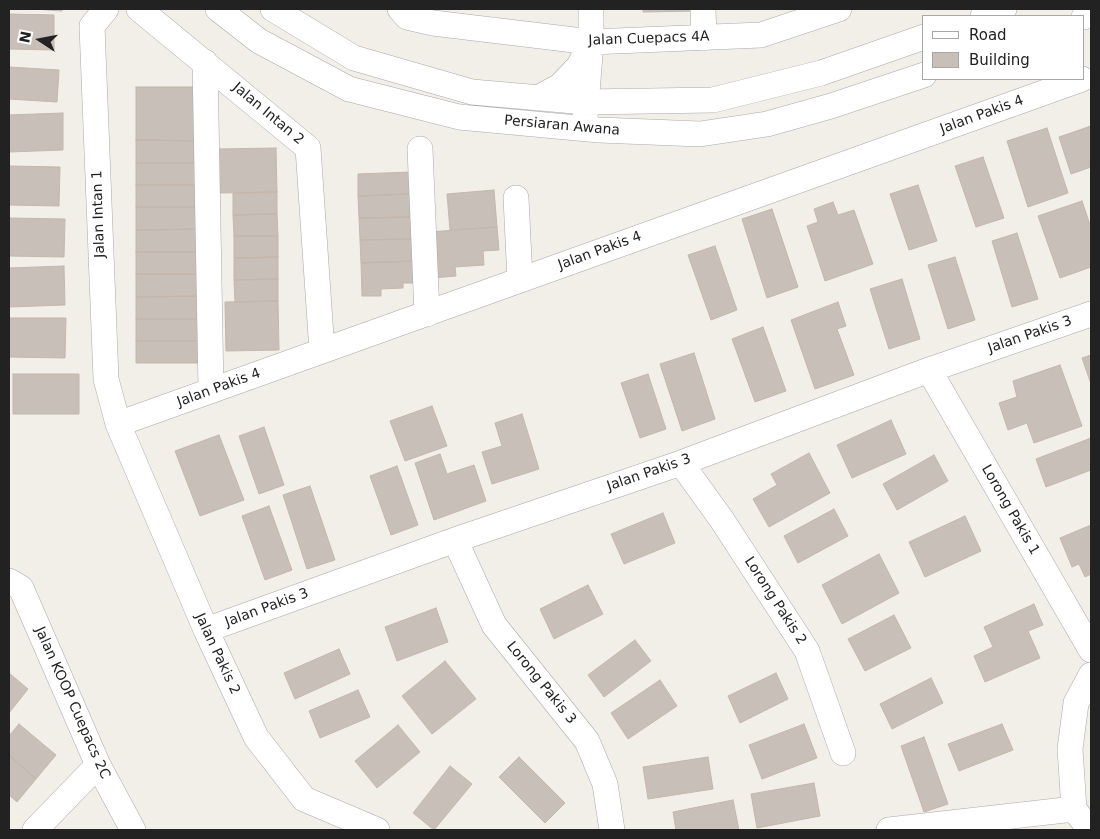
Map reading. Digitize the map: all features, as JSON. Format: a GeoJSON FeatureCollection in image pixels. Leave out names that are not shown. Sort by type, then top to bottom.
{"type":"FeatureCollection","features":[{"type":"Feature","properties":{"kind":"street","name":"Jalan Intan 1"},"geometry":{"type":"LineString","coordinates":[[106,9],[92,26],[106,379],[118,424]]}},
{"type":"Feature","properties":{"kind":"street","name":"Jalan Intan 2"},"geometry":{"type":"LineString","coordinates":[[139,9],[308,148],[322,351]]}},
{"type":"Feature","properties":{"kind":"street","name":"Persiaran Awana"},"geometry":{"type":"LineString","coordinates":[[218,9],[259,41],[349,89],[459,117],[584,128],[700,134],[767,124],[831,106],[922,76]]}},
{"type":"Feature","properties":{"kind":"street","name":"Persiaran Awana"},"geometry":{"type":"LineString","coordinates":[[273,9],[354,58],[472,92],[586,102],[713,100],[821,73],[922,38]]}},
{"type":"Feature","properties":{"kind":"street","name":"Jalan Cuepacs 4A"},"geometry":{"type":"LineString","coordinates":[[400,9],[407,17],[433,23],[484,19],[591,42],[761,35],[801,15],[839,9]]}},
{"type":"Feature","properties":{"kind":"street"},"geometry":{"type":"LineString","coordinates":[[584,128],[591,42],[591,9]]}},
{"type":"Feature","properties":{"kind":"street"},"geometry":{"type":"LineString","coordinates":[[703,9],[704,38]]}},
{"type":"Feature","properties":{"kind":"street"},"geometry":{"type":"LineString","coordinates":[[986,15],[1004,9]]}},
{"type":"Feature","properties":{"kind":"street"},"geometry":{"type":"LineString","coordinates":[[538,98],[560,86],[579,66],[591,42]]}},
{"type":"Feature","properties":{"kind":"street"},"geometry":{"type":"LineString","coordinates":[[591,42],[596,69],[614,92],[630,102]]}},
{"type":"Feature","properties":{"kind":"street"},"geometry":{"type":"LineString","coordinates":[[205,62],[211,390]]}},
{"type":"Feature","properties":{"kind":"street","name":"Jalan Pakis 4"},"geometry":{"type":"LineString","coordinates":[[118,424],[1077,80]]}},
{"type":"Feature","properties":{"kind":"street"},"geometry":{"type":"LineString","coordinates":[[420,148],[427,314]]}},
{"type":"Feature","properties":{"kind":"street"},"geometry":{"type":"LineString","coordinates":[[516,198],[520,280]]}},
{"type":"Feature","properties":{"kind":"street","name":"Jalan Pakis 3"},"geometry":{"type":"LineString","coordinates":[[206,630],[455,540],[681,463],[929,370],[1091,314]]}},
{"type":"Feature","properties":{"kind":"street","name":"Lorong Pakis 1"},"geometry":{"type":"LineString","coordinates":[[929,370],[1091,650]]}},
{"type":"Feature","properties":{"kind":"street","name":"Jalan Pakis 2"},"geometry":{"type":"LineString","coordinates":[[118,424],[206,630],[256,737],[304,799],[377,830]]}},
{"type":"Feature","properties":{"kind":"street","name":"Lorong Pakis 2"},"geometry":{"type":"LineString","coordinates":[[681,463],[722,520],[807,652],[843,753]]}},
{"type":"Feature","properties":{"kind":"street","name":"Lorong Pakis 3"},"geometry":{"type":"LineString","coordinates":[[455,540],[494,625],[587,741],[605,784],[612,830]]}},
{"type":"Feature","properties":{"kind":"street","name":"Jalan KOOP Cuepacs 2C"},"geometry":{"type":"LineString","coordinates":[[9,580],[21,588],[98,765],[133,830]]}},
{"type":"Feature","properties":{"kind":"street"},"geometry":{"type":"LineString","coordinates":[[1090,830],[1074,809],[1070,749],[1076,703],[1091,675]]}},
{"type":"Feature","properties":{"kind":"street"},"geometry":{"type":"LineString","coordinates":[[36,830],[98,765]]}},
{"type":"Feature","properties":{"kind":"street"},"geometry":{"type":"LineString","coordinates":[[890,830],[1074,809]]}},
{"type":"Feature","properties":{"kind":"building"},"geometry":{"type":"Polygon","coordinates":[[[34,9],[62,9],[62,11],[34,9]]]}},
{"type":"Feature","properties":{"kind":"building"},"geometry":{"type":"Polygon","coordinates":[[[643,9],[697,9],[697,11],[643,12],[643,9]]]}},
{"type":"Feature","properties":{"kind":"building"},"geometry":{"type":"Polygon","coordinates":[[[9,14],[54,15],[54,50],[9,49],[9,14]]]}},
{"type":"Feature","properties":{"kind":"building"},"geometry":{"type":"Polygon","coordinates":[[[9,67],[59,70],[57,102],[9,99],[9,67]]]}},
{"type":"Feature","properties":{"kind":"building"},"geometry":{"type":"Polygon","coordinates":[[[136,87],[203,87],[204,141],[136,140],[136,87]]]}},
{"type":"Feature","properties":{"kind":"building"},"geometry":{"type":"Polygon","coordinates":[[[63,113],[63,150],[9,152],[9,115],[63,113]]]}},
{"type":"Feature","properties":{"kind":"building"},"geometry":{"type":"Polygon","coordinates":[[[1091,126],[1091,167],[1071,174],[1059,137],[1091,126]]]}},
{"type":"Feature","properties":{"kind":"building"},"geometry":{"type":"Polygon","coordinates":[[[1047,128],[1068,193],[1028,207],[1007,141],[1047,128]]]}},
{"type":"Feature","properties":{"kind":"building"},"geometry":{"type":"Polygon","coordinates":[[[136,140],[204,141],[203,163],[136,163],[136,140]]]}},
{"type":"Feature","properties":{"kind":"building"},"geometry":{"type":"Polygon","coordinates":[[[276,148],[277,192],[219,193],[218,149],[276,148]]]}},
{"type":"Feature","properties":{"kind":"building"},"geometry":{"type":"Polygon","coordinates":[[[983,157],[1004,218],[976,227],[955,166],[983,157]]]}},
{"type":"Feature","properties":{"kind":"building"},"geometry":{"type":"Polygon","coordinates":[[[136,163],[203,163],[203,185],[136,185],[136,163]]]}},
{"type":"Feature","properties":{"kind":"building"},"geometry":{"type":"Polygon","coordinates":[[[9,166],[60,167],[59,206],[9,205],[9,166]]]}},
{"type":"Feature","properties":{"kind":"building"},"geometry":{"type":"Polygon","coordinates":[[[411,172],[412,194],[358,196],[358,174],[411,172]]]}},
{"type":"Feature","properties":{"kind":"building"},"geometry":{"type":"Polygon","coordinates":[[[136,185],[203,185],[204,207],[136,207],[136,185]]]}},
{"type":"Feature","properties":{"kind":"building"},"geometry":{"type":"Polygon","coordinates":[[[918,185],[937,241],[909,250],[890,194],[918,185]]]}},
{"type":"Feature","properties":{"kind":"building"},"geometry":{"type":"Polygon","coordinates":[[[494,190],[497,227],[450,230],[447,194],[494,190]]]}},
{"type":"Feature","properties":{"kind":"building"},"geometry":{"type":"Polygon","coordinates":[[[277,192],[277,214],[233,215],[233,193],[277,192]]]}},
{"type":"Feature","properties":{"kind":"building"},"geometry":{"type":"Polygon","coordinates":[[[412,194],[412,217],[359,218],[358,196],[412,194]]]}},
{"type":"Feature","properties":{"kind":"building"},"geometry":{"type":"Polygon","coordinates":[[[1082,201],[1091,228],[1091,267],[1060,278],[1038,216],[1082,201]]]}},
{"type":"Feature","properties":{"kind":"building"},"geometry":{"type":"Polygon","coordinates":[[[833,202],[838,215],[854,210],[873,264],[825,281],[807,226],[818,222],[814,209],[833,202]]]}},
{"type":"Feature","properties":{"kind":"building"},"geometry":{"type":"Polygon","coordinates":[[[136,207],[204,207],[203,229],[136,230],[136,207]]]}},
{"type":"Feature","properties":{"kind":"building"},"geometry":{"type":"Polygon","coordinates":[[[772,209],[798,287],[767,298],[742,219],[772,209]]]}},
{"type":"Feature","properties":{"kind":"building"},"geometry":{"type":"Polygon","coordinates":[[[277,214],[278,236],[234,236],[233,215],[277,214]]]}},
{"type":"Feature","properties":{"kind":"building"},"geometry":{"type":"Polygon","coordinates":[[[412,217],[413,239],[360,240],[359,218],[412,217]]]}},
{"type":"Feature","properties":{"kind":"building"},"geometry":{"type":"Polygon","coordinates":[[[9,218],[65,219],[64,257],[9,256],[9,218]]]}},
{"type":"Feature","properties":{"kind":"building"},"geometry":{"type":"Polygon","coordinates":[[[497,227],[499,250],[483,251],[484,265],[455,267],[456,276],[432,278],[429,232],[497,227]]]}},
{"type":"Feature","properties":{"kind":"building"},"geometry":{"type":"Polygon","coordinates":[[[203,229],[203,252],[136,252],[136,230],[203,229]]]}},
{"type":"Feature","properties":{"kind":"building"},"geometry":{"type":"Polygon","coordinates":[[[1017,233],[1038,299],[1012,307],[992,241],[1017,233]]]}},
{"type":"Feature","properties":{"kind":"building"},"geometry":{"type":"Polygon","coordinates":[[[234,236],[278,236],[278,257],[234,258],[234,236]]]}},
{"type":"Feature","properties":{"kind":"building"},"geometry":{"type":"Polygon","coordinates":[[[413,239],[413,261],[361,263],[360,240],[413,239]]]}},
{"type":"Feature","properties":{"kind":"building"},"geometry":{"type":"Polygon","coordinates":[[[715,246],[737,310],[711,320],[688,255],[715,246]]]}},
{"type":"Feature","properties":{"kind":"building"},"geometry":{"type":"Polygon","coordinates":[[[136,252],[203,252],[204,274],[136,274],[136,252]]]}},
{"type":"Feature","properties":{"kind":"building"},"geometry":{"type":"Polygon","coordinates":[[[278,257],[278,279],[234,280],[234,258],[278,257]]]}},
{"type":"Feature","properties":{"kind":"building"},"geometry":{"type":"Polygon","coordinates":[[[955,257],[975,320],[948,329],[928,265],[955,257]]]}},
{"type":"Feature","properties":{"kind":"building"},"geometry":{"type":"Polygon","coordinates":[[[413,261],[414,283],[403,283],[403,288],[381,289],[381,296],[362,296],[361,263],[413,261]]]}},
{"type":"Feature","properties":{"kind":"building"},"geometry":{"type":"Polygon","coordinates":[[[64,266],[65,305],[9,307],[9,268],[64,266]]]}},
{"type":"Feature","properties":{"kind":"building"},"geometry":{"type":"Polygon","coordinates":[[[136,274],[204,274],[203,296],[136,297],[136,274]]]}},
{"type":"Feature","properties":{"kind":"building"},"geometry":{"type":"Polygon","coordinates":[[[278,279],[278,301],[235,302],[234,280],[278,279]]]}},
{"type":"Feature","properties":{"kind":"building"},"geometry":{"type":"Polygon","coordinates":[[[902,279],[920,339],[889,349],[870,289],[902,279]]]}},
{"type":"Feature","properties":{"kind":"building"},"geometry":{"type":"Polygon","coordinates":[[[203,296],[203,319],[136,319],[136,297],[203,296]]]}},
{"type":"Feature","properties":{"kind":"building"},"geometry":{"type":"Polygon","coordinates":[[[278,301],[279,350],[226,351],[225,302],[278,301]]]}},
{"type":"Feature","properties":{"kind":"building"},"geometry":{"type":"Polygon","coordinates":[[[838,302],[846,326],[837,329],[854,375],[815,389],[791,320],[838,302]]]}},
{"type":"Feature","properties":{"kind":"building"},"geometry":{"type":"Polygon","coordinates":[[[9,318],[66,318],[65,358],[9,357],[9,318]]]}},
{"type":"Feature","properties":{"kind":"building"},"geometry":{"type":"Polygon","coordinates":[[[136,319],[203,319],[204,341],[136,341],[136,319]]]}},
{"type":"Feature","properties":{"kind":"building"},"geometry":{"type":"Polygon","coordinates":[[[763,327],[786,391],[755,402],[732,339],[763,327]]]}},
{"type":"Feature","properties":{"kind":"building"},"geometry":{"type":"Polygon","coordinates":[[[136,341],[204,341],[203,363],[136,363],[136,341]]]}},
{"type":"Feature","properties":{"kind":"building"},"geometry":{"type":"Polygon","coordinates":[[[694,353],[715,419],[682,431],[660,364],[694,353]]]}},
{"type":"Feature","properties":{"kind":"building"},"geometry":{"type":"Polygon","coordinates":[[[1091,355],[1091,384],[1082,358],[1091,355]]]}},
{"type":"Feature","properties":{"kind":"building"},"geometry":{"type":"Polygon","coordinates":[[[1060,365],[1082,426],[1034,443],[1027,423],[1008,430],[999,403],[1017,397],[1013,381],[1060,365]]]}},
{"type":"Feature","properties":{"kind":"building"},"geometry":{"type":"Polygon","coordinates":[[[13,374],[79,374],[79,414],[13,414],[13,374]]]}},
{"type":"Feature","properties":{"kind":"building"},"geometry":{"type":"Polygon","coordinates":[[[648,374],[666,429],[640,438],[621,383],[648,374]]]}},
{"type":"Feature","properties":{"kind":"building"},"geometry":{"type":"Polygon","coordinates":[[[432,406],[447,446],[405,461],[390,421],[432,406]]]}},
{"type":"Feature","properties":{"kind":"building"},"geometry":{"type":"Polygon","coordinates":[[[522,414],[539,469],[492,484],[482,452],[502,446],[495,423],[522,414]]]}},
{"type":"Feature","properties":{"kind":"building"},"geometry":{"type":"Polygon","coordinates":[[[891,420],[906,454],[852,478],[837,445],[891,420]]]}},
{"type":"Feature","properties":{"kind":"building"},"geometry":{"type":"Polygon","coordinates":[[[264,427],[284,485],[259,494],[239,436],[264,427]]]}},
{"type":"Feature","properties":{"kind":"building"},"geometry":{"type":"Polygon","coordinates":[[[219,435],[244,500],[200,516],[175,451],[219,435]]]}},
{"type":"Feature","properties":{"kind":"building"},"geometry":{"type":"Polygon","coordinates":[[[1091,438],[1091,470],[1046,487],[1036,459],[1091,438]]]}},
{"type":"Feature","properties":{"kind":"building"},"geometry":{"type":"Polygon","coordinates":[[[809,453],[830,493],[769,527],[753,499],[777,485],[771,474],[809,453]]]}},
{"type":"Feature","properties":{"kind":"building"},"geometry":{"type":"Polygon","coordinates":[[[440,454],[447,474],[474,465],[486,501],[434,520],[415,463],[440,454]]]}},
{"type":"Feature","properties":{"kind":"building"},"geometry":{"type":"Polygon","coordinates":[[[934,455],[948,481],[897,510],[883,484],[934,455]]]}},
{"type":"Feature","properties":{"kind":"building"},"geometry":{"type":"Polygon","coordinates":[[[397,466],[418,525],[391,535],[370,476],[397,466]]]}},
{"type":"Feature","properties":{"kind":"building"},"geometry":{"type":"Polygon","coordinates":[[[310,486],[335,560],[307,569],[283,495],[310,486]]]}},
{"type":"Feature","properties":{"kind":"building"},"geometry":{"type":"Polygon","coordinates":[[[269,506],[292,570],[265,580],[242,516],[269,506]]]}},
{"type":"Feature","properties":{"kind":"building"},"geometry":{"type":"Polygon","coordinates":[[[834,509],[848,536],[798,563],[784,536],[834,509]]]}},
{"type":"Feature","properties":{"kind":"building"},"geometry":{"type":"Polygon","coordinates":[[[663,513],[675,543],[624,564],[611,534],[663,513]]]}},
{"type":"Feature","properties":{"kind":"building"},"geometry":{"type":"Polygon","coordinates":[[[965,516],[981,551],[925,577],[909,542],[965,516]]]}},
{"type":"Feature","properties":{"kind":"building"},"geometry":{"type":"Polygon","coordinates":[[[1091,525],[1091,574],[1085,577],[1079,564],[1072,567],[1060,538],[1091,525]]]}},
{"type":"Feature","properties":{"kind":"building"},"geometry":{"type":"Polygon","coordinates":[[[879,554],[899,593],[842,624],[822,585],[879,554]]]}},
{"type":"Feature","properties":{"kind":"building"},"geometry":{"type":"Polygon","coordinates":[[[588,585],[603,614],[554,639],[540,609],[588,585]]]}},
{"type":"Feature","properties":{"kind":"building"},"geometry":{"type":"Polygon","coordinates":[[[1034,604],[1043,625],[1028,631],[1040,658],[985,682],[974,656],[993,647],[984,627],[1034,604]]]}},
{"type":"Feature","properties":{"kind":"building"},"geometry":{"type":"Polygon","coordinates":[[[436,608],[448,642],[397,661],[385,627],[436,608]]]}},
{"type":"Feature","properties":{"kind":"building"},"geometry":{"type":"Polygon","coordinates":[[[894,615],[911,648],[865,671],[848,639],[894,615]]]}},
{"type":"Feature","properties":{"kind":"building"},"geometry":{"type":"Polygon","coordinates":[[[635,640],[651,661],[604,697],[588,675],[635,640]]]}},
{"type":"Feature","properties":{"kind":"building"},"geometry":{"type":"Polygon","coordinates":[[[339,649],[350,674],[295,699],[284,673],[339,649]]]}},
{"type":"Feature","properties":{"kind":"building"},"geometry":{"type":"Polygon","coordinates":[[[445,661],[476,699],[432,734],[402,696],[445,661]]]}},
{"type":"Feature","properties":{"kind":"building"},"geometry":{"type":"Polygon","coordinates":[[[9,673],[28,689],[9,713],[9,673]]]}},
{"type":"Feature","properties":{"kind":"building"},"geometry":{"type":"Polygon","coordinates":[[[776,673],[788,699],[740,723],[728,696],[776,673]]]}},
{"type":"Feature","properties":{"kind":"building"},"geometry":{"type":"Polygon","coordinates":[[[931,678],[943,703],[892,729],[880,704],[931,678]]]}},
{"type":"Feature","properties":{"kind":"building"},"geometry":{"type":"Polygon","coordinates":[[[660,680],[677,706],[628,739],[611,713],[660,680]]]}},
{"type":"Feature","properties":{"kind":"building"},"geometry":{"type":"Polygon","coordinates":[[[358,690],[370,717],[320,738],[309,711],[358,690]]]}},
{"type":"Feature","properties":{"kind":"building"},"geometry":{"type":"Polygon","coordinates":[[[19,724],[56,755],[36,779],[9,755],[9,736],[19,724]]]}},
{"type":"Feature","properties":{"kind":"building"},"geometry":{"type":"Polygon","coordinates":[[[804,724],[817,758],[762,779],[749,745],[804,724]]]}},
{"type":"Feature","properties":{"kind":"building"},"geometry":{"type":"Polygon","coordinates":[[[1002,724],[1013,750],[959,771],[948,744],[1002,724]]]}},
{"type":"Feature","properties":{"kind":"building"},"geometry":{"type":"Polygon","coordinates":[[[398,725],[420,752],[377,788],[355,761],[398,725]]]}},
{"type":"Feature","properties":{"kind":"building"},"geometry":{"type":"Polygon","coordinates":[[[924,737],[948,804],[924,812],[901,746],[924,737]]]}},
{"type":"Feature","properties":{"kind":"building"},"geometry":{"type":"Polygon","coordinates":[[[9,755],[36,779],[17,802],[9,795],[9,755]]]}},
{"type":"Feature","properties":{"kind":"building"},"geometry":{"type":"Polygon","coordinates":[[[519,757],[565,803],[545,823],[499,777],[519,757]]]}},
{"type":"Feature","properties":{"kind":"building"},"geometry":{"type":"Polygon","coordinates":[[[708,757],[713,789],[648,799],[643,767],[708,757]]]}},
{"type":"Feature","properties":{"kind":"building"},"geometry":{"type":"Polygon","coordinates":[[[450,766],[472,784],[434,830],[413,813],[450,766]]]}},
{"type":"Feature","properties":{"kind":"building"},"geometry":{"type":"Polygon","coordinates":[[[814,783],[820,816],[757,828],[751,794],[814,783]]]}},
{"type":"Feature","properties":{"kind":"building"},"geometry":{"type":"Polygon","coordinates":[[[733,800],[739,830],[676,830],[673,812],[733,800]]]}}]}
